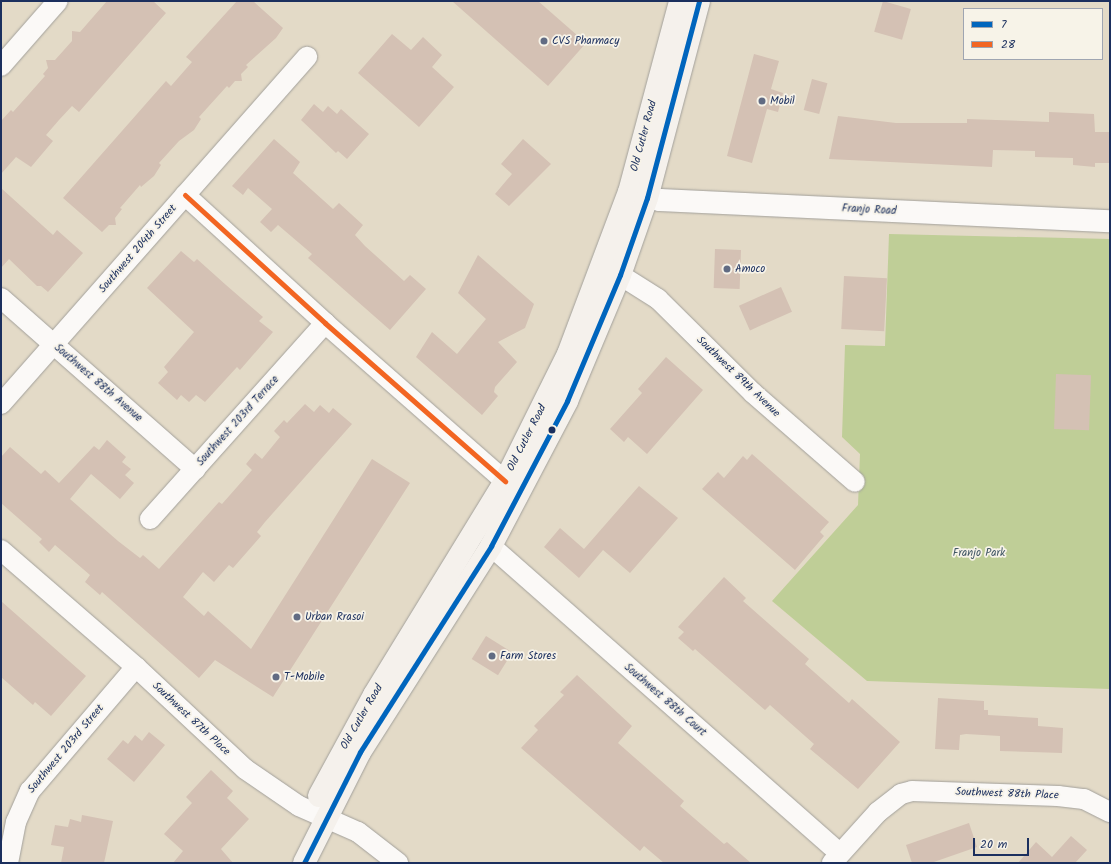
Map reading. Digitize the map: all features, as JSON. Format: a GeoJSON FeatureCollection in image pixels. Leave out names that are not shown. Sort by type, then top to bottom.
{"type":"FeatureCollection","features":[{"type":"Feature","properties":{"kind":"main road","name":"Old Cutler Road"},"geometry":{"type":"LineString","coordinates":[[288,863],[360,752],[411,652],[505,481],[533,449],[576,381],[620,276],[680,1]]}},
{"type":"Feature","properties":{"kind":"main road","name":"Old Cutler Road"},"geometry":{"type":"LineString","coordinates":[[411,652],[491,546],[533,449],[568,354],[638,195],[699,1]]}},
{"type":"Feature","properties":{"kind":"main road","name":"Old Cutler Road"},"geometry":{"type":"LineString","coordinates":[[304,863],[319,814]]}},
{"type":"Feature","properties":{"kind":"street"},"geometry":{"type":"LineString","coordinates":[[1,66],[58,1]]}},
{"type":"Feature","properties":{"kind":"street","name":"Southwest 204th Street"},"geometry":{"type":"LineString","coordinates":[[1,404],[307,57]]}},
{"type":"Feature","properties":{"kind":"street"},"geometry":{"type":"LineString","coordinates":[[185,195],[325,323],[505,481]]}},
{"type":"Feature","properties":{"kind":"street","name":"Franjo Road"},"geometry":{"type":"LineString","coordinates":[[638,195],[1110,221]]}},
{"type":"Feature","properties":{"kind":"street","name":"Southwest 89th Avenue"},"geometry":{"type":"LineString","coordinates":[[620,276],[658,299],[753,393],[855,482]]}},
{"type":"Feature","properties":{"kind":"street","name":"Southwest 88th Avenue"},"geometry":{"type":"LineString","coordinates":[[1,298],[195,469]]}},
{"type":"Feature","properties":{"kind":"street","name":"Southwest 203rd Terrace"},"geometry":{"type":"LineString","coordinates":[[150,519],[325,323]]}},
{"type":"Feature","properties":{"kind":"street","name":"Southwest 88th Court"},"geometry":{"type":"LineString","coordinates":[[491,546],[836,858]]}},
{"type":"Feature","properties":{"kind":"street","name":"Southwest 87th Place"},"geometry":{"type":"LineString","coordinates":[[1,550],[136,668],[246,769],[292,802],[363,836],[398,863]]}},
{"type":"Feature","properties":{"kind":"street","name":"Southwest 203rd Street"},"geometry":{"type":"LineString","coordinates":[[8,863],[7,839],[20,808],[36,782],[136,668]]}},
{"type":"Feature","properties":{"kind":"street","name":"Southwest 88th Place"},"geometry":{"type":"LineString","coordinates":[[836,858],[878,812],[901,794],[925,790],[1058,796],[1089,801],[1110,812]]}},
{"type":"Feature","properties":{"kind":"green space","name":"Franjo Park"},"geometry":{"type":"Polygon","coordinates":[[[889,234],[1110,239],[1110,689],[867,681],[772,601],[858,505],[860,454],[842,437],[845,345],[885,346],[889,234]]]}},
{"type":"Feature","properties":{"kind":"building"},"geometry":{"type":"Polygon","coordinates":[[[107,1],[153,1],[166,13],[79,112],[72,106],[59,120],[46,135],[53,141],[31,167],[16,157],[1,174],[1,121],[11,110],[13,112],[45,76],[43,74],[48,68],[46,60],[55,60],[72,41],[72,31],[80,32],[107,1]]]}},
{"type":"Feature","properties":{"kind":"building"},"geometry":{"type":"Polygon","coordinates":[[[237,1],[253,1],[283,28],[276,38],[246,65],[248,67],[241,74],[242,81],[235,81],[229,88],[227,86],[199,117],[201,119],[194,130],[179,141],[159,163],[161,165],[154,176],[141,187],[140,185],[120,208],[122,209],[115,218],[116,225],[109,225],[102,232],[63,198],[166,81],[171,86],[192,62],[186,57],[237,1]]]}},
{"type":"Feature","properties":{"kind":"building"},"geometry":{"type":"Polygon","coordinates":[[[452,1],[538,1],[586,43],[548,86],[452,1]]]}},
{"type":"Feature","properties":{"kind":"building"},"geometry":{"type":"Polygon","coordinates":[[[883,1],[911,9],[902,40],[874,32],[883,1]]]}},
{"type":"Feature","properties":{"kind":"building"},"geometry":{"type":"Polygon","coordinates":[[[392,34],[411,50],[423,37],[442,55],[432,67],[454,87],[419,127],[358,73],[392,34]]]}},
{"type":"Feature","properties":{"kind":"building","name":"Mobil"},"geometry":{"type":"Polygon","coordinates":[[[754,54],[779,61],[771,89],[783,93],[778,112],[767,109],[752,163],[727,156],[754,54]]]}},
{"type":"Feature","properties":{"kind":"building"},"geometry":{"type":"Polygon","coordinates":[[[812,79],[827,83],[819,114],[804,110],[812,79]]]}},
{"type":"Feature","properties":{"kind":"building"},"geometry":{"type":"Polygon","coordinates":[[[314,104],[323,112],[328,106],[337,114],[341,109],[369,134],[347,159],[338,151],[336,153],[301,120],[314,104]]]}},
{"type":"Feature","properties":{"kind":"building"},"geometry":{"type":"Polygon","coordinates":[[[1049,112],[1094,114],[1095,132],[1110,132],[1110,163],[1095,163],[1095,167],[1073,165],[1073,158],[1035,157],[1035,151],[993,150],[992,167],[829,159],[838,116],[896,123],[967,123],[967,119],[1049,122],[1049,112]]]}},
{"type":"Feature","properties":{"kind":"building"},"geometry":{"type":"Polygon","coordinates":[[[274,139],[300,162],[293,173],[333,209],[339,203],[363,225],[355,235],[365,246],[404,281],[410,275],[426,289],[390,330],[308,258],[312,254],[278,225],[271,232],[260,222],[272,209],[248,188],[243,195],[232,186],[274,139]]]}},
{"type":"Feature","properties":{"kind":"building"},"geometry":{"type":"Polygon","coordinates":[[[523,139],[551,164],[509,206],[495,194],[512,174],[501,164],[523,139]]]}},
{"type":"Feature","properties":{"kind":"building"},"geometry":{"type":"Polygon","coordinates":[[[1,188],[53,235],[57,230],[83,253],[48,292],[41,286],[37,286],[9,259],[1,268],[1,188]]]}},
{"type":"Feature","properties":{"kind":"building","name":"Amoco"},"geometry":{"type":"Polygon","coordinates":[[[715,249],[741,250],[740,289],[714,288],[715,249]]]}},
{"type":"Feature","properties":{"kind":"building"},"geometry":{"type":"Polygon","coordinates":[[[181,251],[194,262],[197,259],[263,317],[259,321],[273,332],[240,370],[237,367],[205,402],[196,395],[189,402],[181,395],[177,400],[158,383],[168,372],[164,367],[194,332],[147,288],[181,251]]]}},
{"type":"Feature","properties":{"kind":"building"},"geometry":{"type":"Polygon","coordinates":[[[478,255],[534,304],[525,328],[498,342],[517,362],[495,387],[494,392],[498,396],[482,415],[416,357],[432,332],[457,354],[486,319],[458,293],[478,255]]]}},
{"type":"Feature","properties":{"kind":"building"},"geometry":{"type":"Polygon","coordinates":[[[844,276],[887,278],[884,331],[841,329],[844,276]]]}},
{"type":"Feature","properties":{"kind":"building"},"geometry":{"type":"Polygon","coordinates":[[[781,287],[792,312],[750,330],[739,306],[781,287]]]}},
{"type":"Feature","properties":{"kind":"building"},"geometry":{"type":"Polygon","coordinates":[[[666,357],[703,390],[647,454],[628,437],[624,442],[610,429],[642,393],[638,389],[666,357]]]}},
{"type":"Feature","properties":{"kind":"building"},"geometry":{"type":"Polygon","coordinates":[[[1056,374],[1091,375],[1089,430],[1054,429],[1056,374]]]}},
{"type":"Feature","properties":{"kind":"building"},"geometry":{"type":"Polygon","coordinates":[[[305,404],[314,412],[320,405],[329,413],[333,408],[352,424],[265,522],[257,532],[261,536],[233,568],[229,565],[214,582],[203,572],[183,597],[204,616],[208,611],[251,649],[372,459],[410,483],[273,697],[215,660],[199,678],[102,592],[100,595],[85,582],[90,575],[55,545],[49,552],[39,542],[42,539],[1,503],[1,457],[10,447],[41,474],[45,470],[59,483],[94,446],[99,450],[107,440],[126,457],[122,462],[131,469],[125,475],[134,483],[120,499],[91,474],[70,499],[118,541],[140,558],[143,555],[159,569],[219,502],[222,504],[252,470],[246,464],[255,453],[262,459],[280,437],[274,431],[284,420],[287,423],[305,404]]]}},
{"type":"Feature","properties":{"kind":"building"},"geometry":{"type":"Polygon","coordinates":[[[752,454],[829,522],[820,532],[824,536],[795,570],[702,489],[718,472],[724,478],[743,456],[747,460],[752,454]]]}},
{"type":"Feature","properties":{"kind":"building"},"geometry":{"type":"Polygon","coordinates":[[[639,486],[678,518],[630,573],[603,550],[579,578],[544,547],[560,528],[584,549],[639,486]]]}},
{"type":"Feature","properties":{"kind":"building"},"geometry":{"type":"Polygon","coordinates":[[[724,577],[746,598],[743,601],[809,659],[805,664],[849,703],[852,699],[900,742],[858,789],[810,749],[814,744],[770,705],[765,710],[695,649],[693,651],[678,638],[684,632],[678,627],[724,577]]]}},
{"type":"Feature","properties":{"kind":"building"},"geometry":{"type":"Polygon","coordinates":[[[1,601],[86,676],[51,716],[35,702],[33,705],[1,677],[1,601]]]}},
{"type":"Feature","properties":{"kind":"building"},"geometry":{"type":"Polygon","coordinates":[[[486,636],[512,652],[498,675],[472,659],[486,636]]]}},
{"type":"Feature","properties":{"kind":"building"},"geometry":{"type":"Polygon","coordinates":[[[577,675],[632,726],[618,743],[684,801],[680,806],[724,844],[727,842],[751,863],[664,863],[644,846],[640,851],[521,748],[538,730],[534,726],[564,695],[560,692],[577,675]]]}},
{"type":"Feature","properties":{"kind":"building"},"geometry":{"type":"Polygon","coordinates":[[[938,698],[984,701],[984,710],[988,710],[988,715],[1038,718],[1038,726],[1063,728],[1062,753],[1000,751],[1000,736],[966,734],[960,735],[959,750],[935,749],[938,698]]]}},
{"type":"Feature","properties":{"kind":"building"},"geometry":{"type":"Polygon","coordinates":[[[149,732],[165,745],[134,782],[107,759],[123,740],[128,744],[135,735],[142,741],[149,732]]]}},
{"type":"Feature","properties":{"kind":"building"},"geometry":{"type":"Polygon","coordinates":[[[211,770],[233,791],[227,798],[249,819],[221,849],[233,863],[173,863],[183,851],[164,834],[192,803],[186,797],[211,770]]]}},
{"type":"Feature","properties":{"kind":"building"},"geometry":{"type":"Polygon","coordinates":[[[82,815],[113,821],[104,863],[61,863],[64,847],[51,845],[55,825],[68,827],[70,819],[81,822],[82,815]]]}},
{"type":"Feature","properties":{"kind":"building"},"geometry":{"type":"Polygon","coordinates":[[[969,823],[977,847],[931,863],[912,863],[906,845],[969,823]]]}},
{"type":"Feature","properties":{"kind":"building"},"geometry":{"type":"Polygon","coordinates":[[[1071,836],[1087,850],[1075,863],[1018,863],[1036,842],[1052,857],[1071,836]]]}},
{"type":"Feature","properties":{"kind":"transit line","name":"7"},"geometry":{"type":"LineString","coordinates":[[304,863],[360,752],[491,546],[567,401],[620,275],[647,198],[699,1]]}},
{"type":"Feature","properties":{"kind":"transit line","name":"28"},"geometry":{"type":"LineString","coordinates":[[185,195],[325,323],[505,481]]}},
{"type":"Feature","properties":{"kind":"place","name":"CVS Pharmacy"},"geometry":{"type":"Point","coordinates":[544,41]}},
{"type":"Feature","properties":{"kind":"place","name":"Mobil"},"geometry":{"type":"Point","coordinates":[762,101]}},
{"type":"Feature","properties":{"kind":"place","name":"Amoco"},"geometry":{"type":"Point","coordinates":[727,269]}},
{"type":"Feature","properties":{"kind":"place","name":"Urban Rrasoi"},"geometry":{"type":"Point","coordinates":[297,617]}},
{"type":"Feature","properties":{"kind":"place","name":"Farm Stores"},"geometry":{"type":"Point","coordinates":[492,656]}},
{"type":"Feature","properties":{"kind":"place","name":"T-Mobile"},"geometry":{"type":"Point","coordinates":[276,677]}}]}
